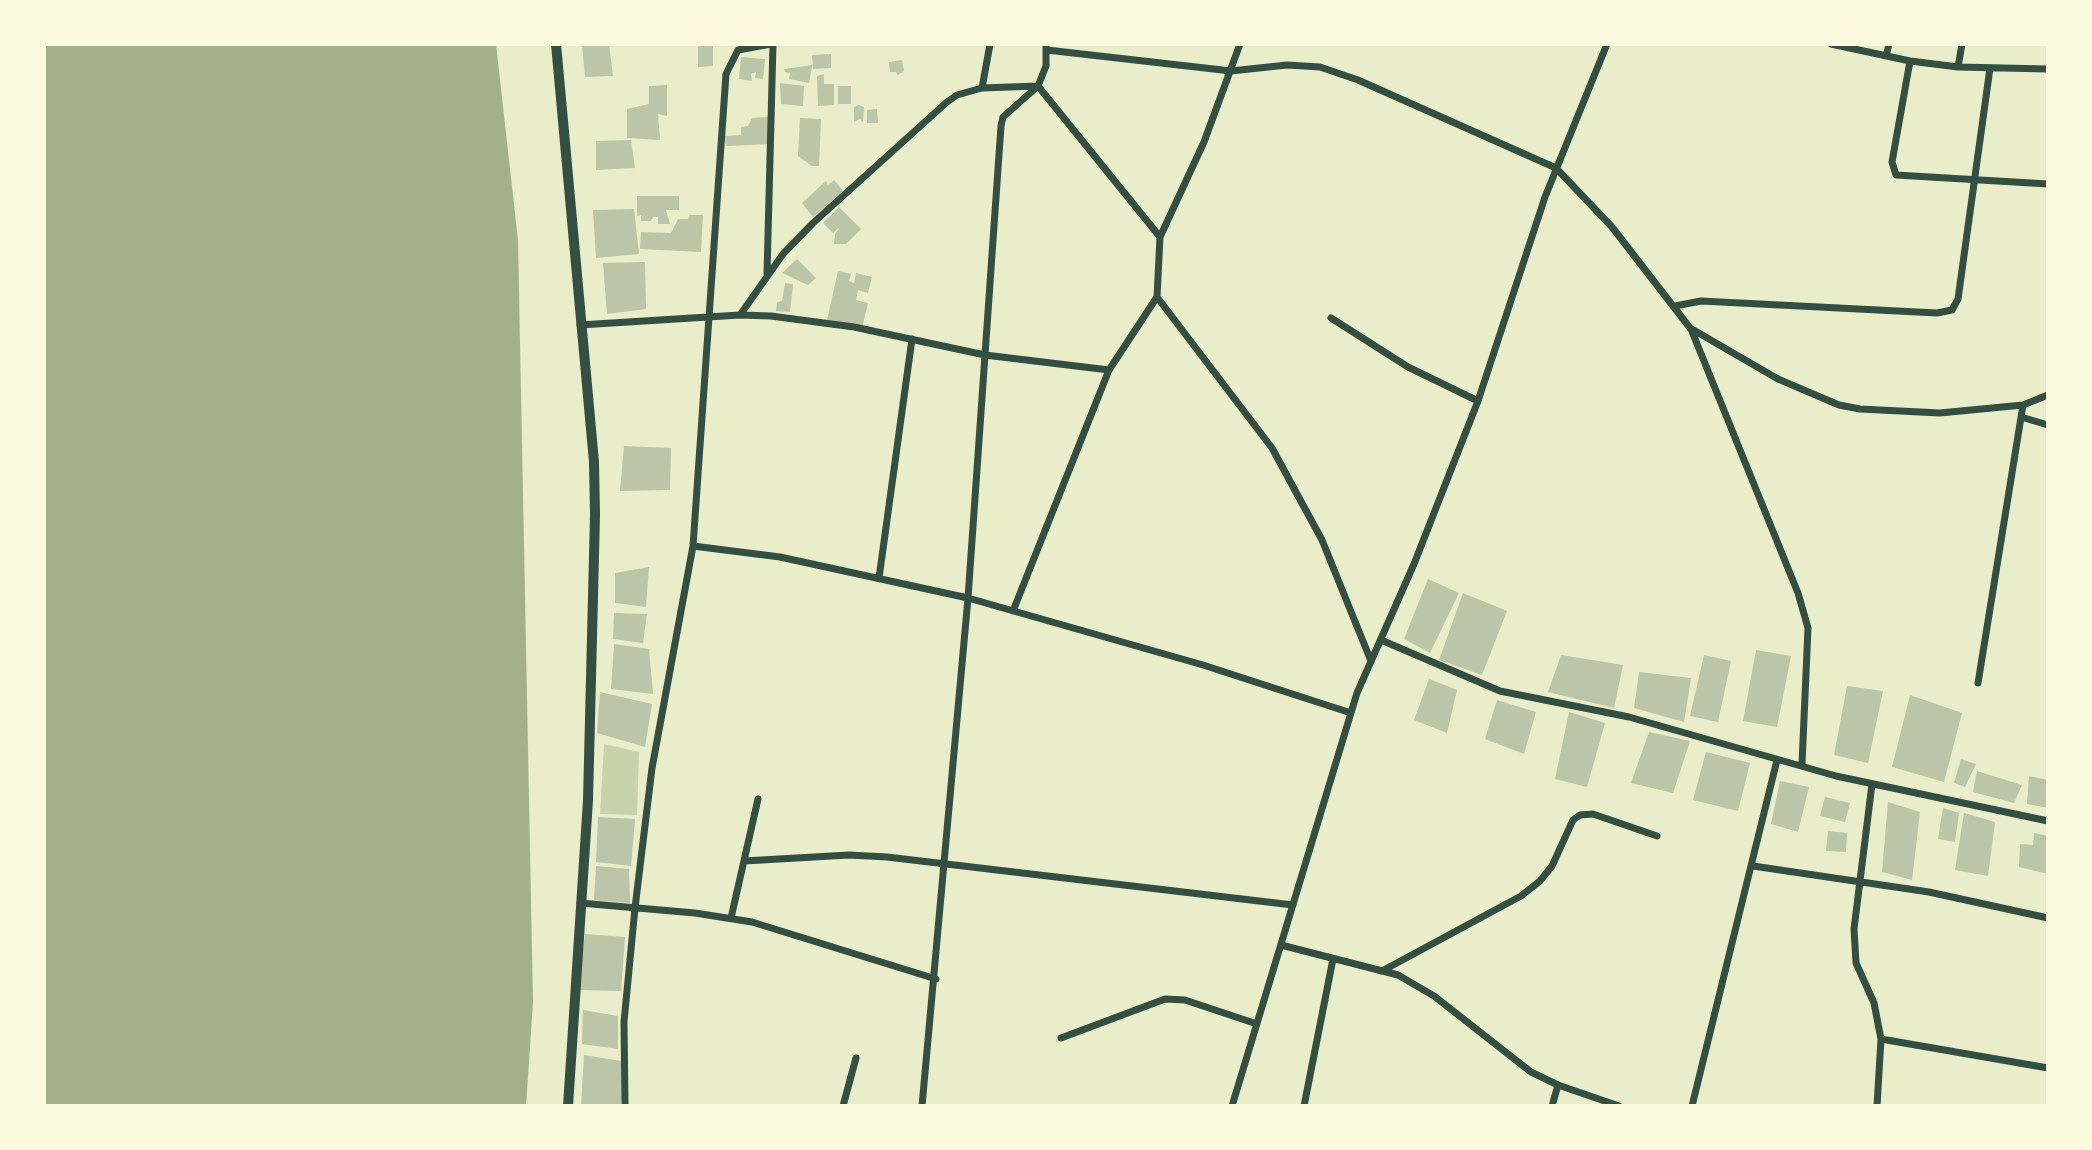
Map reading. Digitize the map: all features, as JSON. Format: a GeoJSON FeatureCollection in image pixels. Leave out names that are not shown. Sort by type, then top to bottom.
{"type":"FeatureCollection","features":[{"type":"Feature","properties":{"kind":"street"},"geometry":{"type":"LineString","coordinates":[[556,44],[594,462],[595,515],[588,800],[568,1106]]}},
{"type":"Feature","properties":{"kind":"street"},"geometry":{"type":"LineString","coordinates":[[625,1106],[624,1022],[635,908],[654,756],[693,546],[726,74],[738,50],[772,44],[767,275]]}},
{"type":"Feature","properties":{"kind":"street"},"geometry":{"type":"LineString","coordinates":[[982,88],[990,44]]}},
{"type":"Feature","properties":{"kind":"street"},"geometry":{"type":"LineString","coordinates":[[1013,611],[1109,370],[1157,297],[1160,237],[1204,142],[1240,44]]}},
{"type":"Feature","properties":{"kind":"street"},"geometry":{"type":"LineString","coordinates":[[1232,1106],[1351,712],[1478,401],[1556,168],[1607,44]]}},
{"type":"Feature","properties":{"kind":"street"},"geometry":{"type":"LineString","coordinates":[[1830,44],[1910,61],[1958,67],[2048,69]]}},
{"type":"Feature","properties":{"kind":"street"},"geometry":{"type":"LineString","coordinates":[[1886,56],[1889,44]]}},
{"type":"Feature","properties":{"kind":"street"},"geometry":{"type":"LineString","coordinates":[[1958,67],[1962,44]]}},
{"type":"Feature","properties":{"kind":"street"},"geometry":{"type":"LineString","coordinates":[[922,1106],[926,1049],[936,979],[968,598],[1000,126],[1003,117],[1038,86],[1046,66],[1046,47],[1231,71],[1287,65],[1320,67],[1358,80],[1556,168],[1612,228],[1690,328],[1798,593],[1808,628],[1802,764]]}},
{"type":"Feature","properties":{"kind":"street"},"geometry":{"type":"LineString","coordinates":[[1910,61],[1892,162],[1894,171],[1903,178],[2048,184]]}},
{"type":"Feature","properties":{"kind":"street"},"geometry":{"type":"LineString","coordinates":[[1675,306],[1701,300],[1948,313],[1956,306],[1958,299],[1990,68]]}},
{"type":"Feature","properties":{"kind":"street"},"geometry":{"type":"LineString","coordinates":[[740,315],[767,275],[813,223],[957,94],[982,88],[1038,86]]}},
{"type":"Feature","properties":{"kind":"street"},"geometry":{"type":"LineString","coordinates":[[1038,86],[1160,237]]}},
{"type":"Feature","properties":{"kind":"street"},"geometry":{"type":"LineString","coordinates":[[1157,297],[1272,448],[1322,540],[1371,661]]}},
{"type":"Feature","properties":{"kind":"street"},"geometry":{"type":"LineString","coordinates":[[580,325],[740,315],[816,322],[985,355],[1109,370]]}},
{"type":"Feature","properties":{"kind":"street"},"geometry":{"type":"LineString","coordinates":[[1331,318],[1408,367],[1478,401]]}},
{"type":"Feature","properties":{"kind":"street"},"geometry":{"type":"LineString","coordinates":[[1690,328],[1778,379],[1839,405],[1860,409],[1940,413],[2022,405],[2048,395]]}},
{"type":"Feature","properties":{"kind":"street"},"geometry":{"type":"LineString","coordinates":[[879,578],[912,340]]}},
{"type":"Feature","properties":{"kind":"street"},"geometry":{"type":"LineString","coordinates":[[1978,683],[2022,405]]}},
{"type":"Feature","properties":{"kind":"street"},"geometry":{"type":"LineString","coordinates":[[2021,417],[2048,425]]}},
{"type":"Feature","properties":{"kind":"street"},"geometry":{"type":"LineString","coordinates":[[693,546],[780,557],[968,598],[1203,665],[1351,712]]}},
{"type":"Feature","properties":{"kind":"street"},"geometry":{"type":"LineString","coordinates":[[1381,640],[1500,691],[1629,717],[1777,760],[1802,764],[1872,784],[2048,821]]}},
{"type":"Feature","properties":{"kind":"street"},"geometry":{"type":"LineString","coordinates":[[1692,1106],[1777,760]]}},
{"type":"Feature","properties":{"kind":"street"},"geometry":{"type":"LineString","coordinates":[[1872,784],[1859,882],[1854,955],[1874,1003],[1881,1038],[1877,1106]]}},
{"type":"Feature","properties":{"kind":"street"},"geometry":{"type":"LineString","coordinates":[[731,918],[758,799]]}},
{"type":"Feature","properties":{"kind":"street"},"geometry":{"type":"LineString","coordinates":[[1382,971],[1521,897],[1540,881],[1552,866],[1573,820],[1580,815],[1593,814],[1657,836]]}},
{"type":"Feature","properties":{"kind":"street"},"geometry":{"type":"LineString","coordinates":[[744,861],[849,855],[944,862],[1293,905]]}},
{"type":"Feature","properties":{"kind":"street"},"geometry":{"type":"LineString","coordinates":[[1753,866],[1929,892],[2048,918]]}},
{"type":"Feature","properties":{"kind":"street"},"geometry":{"type":"LineString","coordinates":[[580,902],[731,918],[936,979]]}},
{"type":"Feature","properties":{"kind":"street"},"geometry":{"type":"LineString","coordinates":[[1281,945],[1398,975],[1434,996],[1531,1072],[1558,1085],[1619,1106]]}},
{"type":"Feature","properties":{"kind":"street"},"geometry":{"type":"LineString","coordinates":[[1304,1106],[1333,959]]}},
{"type":"Feature","properties":{"kind":"street"},"geometry":{"type":"LineString","coordinates":[[1061,1038],[1165,999],[1185,1000],[1257,1024]]}},
{"type":"Feature","properties":{"kind":"street"},"geometry":{"type":"LineString","coordinates":[[1881,1038],[2048,1068]]}},
{"type":"Feature","properties":{"kind":"street"},"geometry":{"type":"LineString","coordinates":[[843,1106],[856,1058]]}},
{"type":"Feature","properties":{"kind":"street"},"geometry":{"type":"LineString","coordinates":[[1552,1106],[1558,1085]]}},
{"type":"Feature","properties":{"kind":"shaded area"},"geometry":{"type":"Polygon","coordinates":[[[44,44],[496,44],[518,240],[533,1002],[526,1106],[44,1106],[44,44]]]}},
{"type":"Feature","properties":{"kind":"shaded area"},"geometry":{"type":"Polygon","coordinates":[[[604,744],[639,752],[637,815],[600,814],[604,744]]]}},
{"type":"Feature","properties":{"kind":"building"},"geometry":{"type":"Polygon","coordinates":[[[582,44],[609,44],[613,76],[585,77],[582,44]]]}},
{"type":"Feature","properties":{"kind":"building"},"geometry":{"type":"Polygon","coordinates":[[[698,44],[713,44],[713,66],[698,67],[698,44]]]}},
{"type":"Feature","properties":{"kind":"building"},"geometry":{"type":"Polygon","coordinates":[[[831,54],[831,68],[813,69],[812,55],[831,54]]]}},
{"type":"Feature","properties":{"kind":"building"},"geometry":{"type":"Polygon","coordinates":[[[741,57],[765,59],[763,79],[755,78],[756,72],[751,74],[752,81],[739,79],[741,57]]]}},
{"type":"Feature","properties":{"kind":"building"},"geometry":{"type":"Polygon","coordinates":[[[902,60],[904,71],[898,75],[896,72],[890,72],[889,62],[902,60]]]}},
{"type":"Feature","properties":{"kind":"building"},"geometry":{"type":"Polygon","coordinates":[[[812,65],[809,83],[789,79],[790,73],[784,69],[812,65]]]}},
{"type":"Feature","properties":{"kind":"building"},"geometry":{"type":"Polygon","coordinates":[[[824,74],[824,84],[834,84],[834,105],[818,106],[817,76],[824,74]]]}},
{"type":"Feature","properties":{"kind":"building"},"geometry":{"type":"Polygon","coordinates":[[[780,83],[804,86],[803,106],[781,104],[780,83]]]}},
{"type":"Feature","properties":{"kind":"building"},"geometry":{"type":"Polygon","coordinates":[[[667,85],[667,116],[658,114],[660,140],[627,138],[627,109],[649,104],[649,86],[667,85]]]}},
{"type":"Feature","properties":{"kind":"building"},"geometry":{"type":"Polygon","coordinates":[[[838,86],[851,86],[851,104],[838,104],[838,86]]]}},
{"type":"Feature","properties":{"kind":"building"},"geometry":{"type":"Polygon","coordinates":[[[854,107],[864,107],[863,122],[860,119],[854,122],[854,107]]]}},
{"type":"Feature","properties":{"kind":"building"},"geometry":{"type":"Polygon","coordinates":[[[877,109],[878,123],[867,123],[867,110],[877,109]]]}},
{"type":"Feature","properties":{"kind":"building"},"geometry":{"type":"Polygon","coordinates":[[[769,117],[770,144],[726,146],[725,136],[741,135],[741,127],[748,126],[752,118],[769,117]]]}},
{"type":"Feature","properties":{"kind":"building"},"geometry":{"type":"Polygon","coordinates":[[[800,118],[821,119],[819,166],[812,166],[798,156],[800,118]]]}},
{"type":"Feature","properties":{"kind":"building"},"geometry":{"type":"Polygon","coordinates":[[[631,140],[635,168],[596,170],[596,141],[631,140]]]}},
{"type":"Feature","properties":{"kind":"building"},"geometry":{"type":"Polygon","coordinates":[[[834,180],[843,191],[813,217],[802,203],[826,181],[828,185],[834,180]]]}},
{"type":"Feature","properties":{"kind":"building"},"geometry":{"type":"Polygon","coordinates":[[[637,196],[679,196],[679,210],[666,210],[670,224],[658,224],[658,217],[653,217],[651,221],[641,221],[641,215],[637,216],[637,196]]]}},
{"type":"Feature","properties":{"kind":"building"},"geometry":{"type":"Polygon","coordinates":[[[839,207],[861,229],[846,244],[834,244],[835,234],[840,227],[833,233],[823,223],[839,207]]]}},
{"type":"Feature","properties":{"kind":"building"},"geometry":{"type":"Polygon","coordinates":[[[634,209],[639,254],[596,258],[593,210],[634,209]]]}},
{"type":"Feature","properties":{"kind":"building"},"geometry":{"type":"Polygon","coordinates":[[[689,215],[703,215],[701,252],[640,249],[641,232],[671,233],[678,219],[688,219],[689,215]]]}},
{"type":"Feature","properties":{"kind":"building"},"geometry":{"type":"Polygon","coordinates":[[[797,259],[816,278],[808,285],[782,273],[797,259]]]}},
{"type":"Feature","properties":{"kind":"building"},"geometry":{"type":"Polygon","coordinates":[[[645,262],[646,309],[607,314],[603,263],[645,262]]]}},
{"type":"Feature","properties":{"kind":"building"},"geometry":{"type":"Polygon","coordinates":[[[838,271],[851,274],[849,281],[854,283],[856,273],[872,277],[868,293],[858,290],[856,300],[868,303],[862,328],[827,320],[838,271]]]}},
{"type":"Feature","properties":{"kind":"building"},"geometry":{"type":"Polygon","coordinates":[[[785,283],[793,284],[790,312],[776,311],[777,302],[782,301],[785,283]]]}},
{"type":"Feature","properties":{"kind":"building"},"geometry":{"type":"Polygon","coordinates":[[[624,446],[671,448],[670,490],[620,491],[624,446]]]}},
{"type":"Feature","properties":{"kind":"building"},"geometry":{"type":"Polygon","coordinates":[[[649,567],[646,607],[615,603],[615,573],[649,567]]]}},
{"type":"Feature","properties":{"kind":"building"},"geometry":{"type":"Polygon","coordinates":[[[1428,579],[1459,593],[1430,653],[1404,639],[1428,579]]]}},
{"type":"Feature","properties":{"kind":"building"},"geometry":{"type":"Polygon","coordinates":[[[1463,593],[1507,611],[1482,675],[1439,660],[1463,593]]]}},
{"type":"Feature","properties":{"kind":"building"},"geometry":{"type":"Polygon","coordinates":[[[614,613],[647,614],[643,643],[613,639],[614,613]]]}},
{"type":"Feature","properties":{"kind":"building"},"geometry":{"type":"Polygon","coordinates":[[[614,644],[649,649],[653,694],[611,689],[614,644]]]}},
{"type":"Feature","properties":{"kind":"building"},"geometry":{"type":"Polygon","coordinates":[[[1756,650],[1791,656],[1777,727],[1743,721],[1756,650]]]}},
{"type":"Feature","properties":{"kind":"building"},"geometry":{"type":"Polygon","coordinates":[[[1561,655],[1623,665],[1614,708],[1548,692],[1561,655]]]}},
{"type":"Feature","properties":{"kind":"building"},"geometry":{"type":"Polygon","coordinates":[[[1704,655],[1731,661],[1718,722],[1690,716],[1704,655]]]}},
{"type":"Feature","properties":{"kind":"building"},"geometry":{"type":"Polygon","coordinates":[[[1639,672],[1691,678],[1684,722],[1634,708],[1639,672]]]}},
{"type":"Feature","properties":{"kind":"building"},"geometry":{"type":"Polygon","coordinates":[[[1429,679],[1457,690],[1447,733],[1414,720],[1429,679]]]}},
{"type":"Feature","properties":{"kind":"building"},"geometry":{"type":"Polygon","coordinates":[[[1847,686],[1883,691],[1868,763],[1834,755],[1847,686]]]}},
{"type":"Feature","properties":{"kind":"building"},"geometry":{"type":"Polygon","coordinates":[[[600,692],[652,704],[645,747],[597,733],[600,692]]]}},
{"type":"Feature","properties":{"kind":"building"},"geometry":{"type":"Polygon","coordinates":[[[1910,695],[1962,713],[1944,782],[1892,767],[1910,695]]]}},
{"type":"Feature","properties":{"kind":"building"},"geometry":{"type":"Polygon","coordinates":[[[1497,700],[1536,712],[1524,754],[1485,739],[1497,700]]]}},
{"type":"Feature","properties":{"kind":"building"},"geometry":{"type":"Polygon","coordinates":[[[1569,712],[1605,723],[1587,787],[1555,779],[1569,712]]]}},
{"type":"Feature","properties":{"kind":"building"},"geometry":{"type":"Polygon","coordinates":[[[1649,732],[1690,741],[1673,793],[1631,783],[1649,732]]]}},
{"type":"Feature","properties":{"kind":"building"},"geometry":{"type":"Polygon","coordinates":[[[1706,752],[1750,763],[1738,811],[1693,800],[1706,752]]]}},
{"type":"Feature","properties":{"kind":"building"},"geometry":{"type":"Polygon","coordinates":[[[1961,759],[1976,764],[1965,787],[1954,783],[1961,759]]]}},
{"type":"Feature","properties":{"kind":"building"},"geometry":{"type":"Polygon","coordinates":[[[1977,771],[2022,785],[2014,803],[1973,792],[1977,771]]]}},
{"type":"Feature","properties":{"kind":"building"},"geometry":{"type":"Polygon","coordinates":[[[2029,776],[2048,780],[2048,808],[2027,804],[2029,776]]]}},
{"type":"Feature","properties":{"kind":"building"},"geometry":{"type":"Polygon","coordinates":[[[1780,781],[1809,787],[1798,832],[1771,824],[1780,781]]]}},
{"type":"Feature","properties":{"kind":"building"},"geometry":{"type":"Polygon","coordinates":[[[1825,797],[1850,803],[1845,822],[1820,816],[1825,797]]]}},
{"type":"Feature","properties":{"kind":"building"},"geometry":{"type":"Polygon","coordinates":[[[1888,802],[1920,812],[1912,880],[1882,872],[1888,802]]]}},
{"type":"Feature","properties":{"kind":"building"},"geometry":{"type":"Polygon","coordinates":[[[1943,808],[1959,813],[1955,842],[1938,839],[1943,808]]]}},
{"type":"Feature","properties":{"kind":"building"},"geometry":{"type":"Polygon","coordinates":[[[1964,813],[1995,822],[1988,876],[1955,870],[1964,813]]]}},
{"type":"Feature","properties":{"kind":"building"},"geometry":{"type":"Polygon","coordinates":[[[598,817],[635,819],[631,866],[596,862],[598,817]]]}},
{"type":"Feature","properties":{"kind":"building"},"geometry":{"type":"Polygon","coordinates":[[[1828,831],[1847,833],[1846,852],[1826,851],[1828,831]]]}},
{"type":"Feature","properties":{"kind":"building"},"geometry":{"type":"Polygon","coordinates":[[[2034,833],[2048,836],[2048,874],[2019,867],[2020,844],[2033,845],[2034,833]]]}},
{"type":"Feature","properties":{"kind":"building"},"geometry":{"type":"Polygon","coordinates":[[[596,866],[629,869],[630,903],[594,900],[596,866]]]}},
{"type":"Feature","properties":{"kind":"building"},"geometry":{"type":"Polygon","coordinates":[[[585,934],[625,937],[621,991],[578,990],[585,934]]]}},
{"type":"Feature","properties":{"kind":"building"},"geometry":{"type":"Polygon","coordinates":[[[583,1010],[618,1016],[618,1049],[582,1044],[583,1010]]]}},
{"type":"Feature","properties":{"kind":"building"},"geometry":{"type":"Polygon","coordinates":[[[584,1055],[621,1061],[621,1106],[581,1106],[584,1055]]]}}]}
